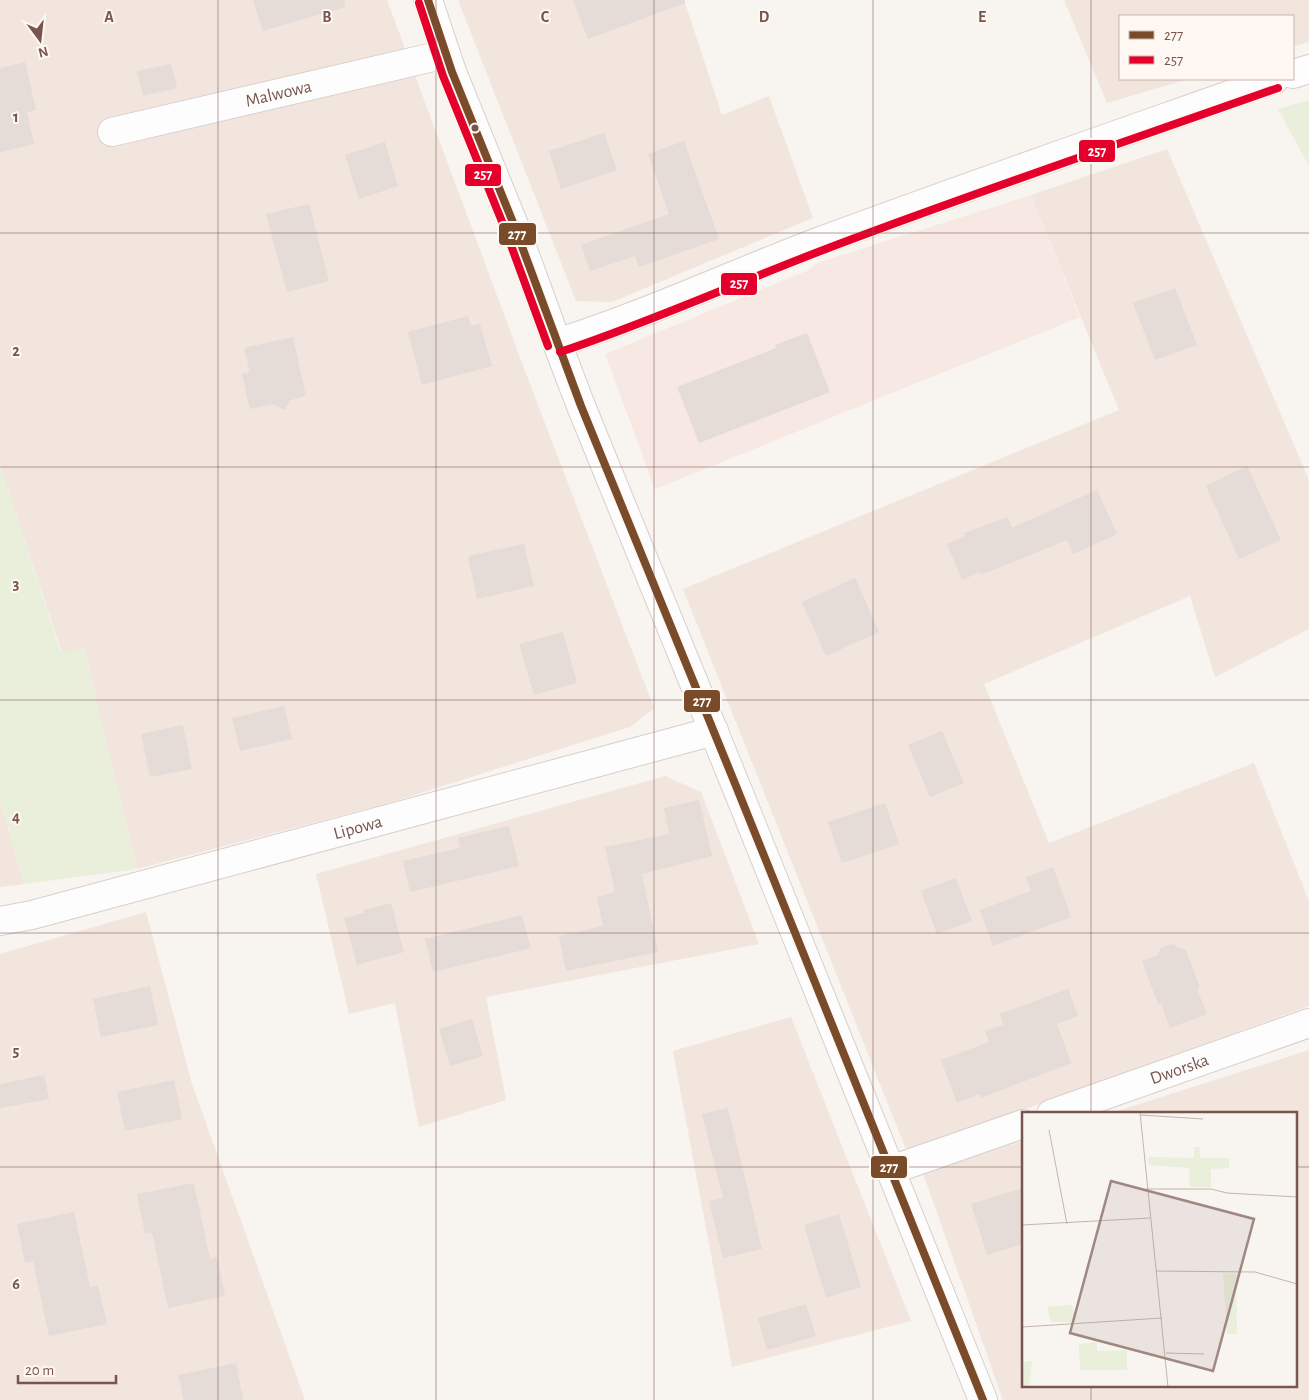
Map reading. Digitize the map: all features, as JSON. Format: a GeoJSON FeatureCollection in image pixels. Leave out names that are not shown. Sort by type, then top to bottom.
{"type":"FeatureCollection","features":[{"type":"Feature","properties":{"kind":"street"},"geometry":{"type":"LineString","coordinates":[[428,0],[452,72],[514,225],[557,343],[983,1400]]}},
{"type":"Feature","properties":{"kind":"street","name":"Malwowa"},"geometry":{"type":"LineString","coordinates":[[112,132],[446,54]]}},
{"type":"Feature","properties":{"kind":"street"},"geometry":{"type":"LineString","coordinates":[[1294,74],[1309,69]]}},
{"type":"Feature","properties":{"kind":"street"},"geometry":{"type":"LineString","coordinates":[[557,343],[611,326],[772,259],[896,213],[1272,80]]}},
{"type":"Feature","properties":{"kind":"street","name":"Lipowa"},"geometry":{"type":"LineString","coordinates":[[0,921],[51,910],[714,731]]}},
{"type":"Feature","properties":{"kind":"street","name":"Dworska"},"geometry":{"type":"LineString","coordinates":[[1057,1112],[1309,1023]]}},
{"type":"Feature","properties":{"kind":"street"},"geometry":{"type":"LineString","coordinates":[[891,1170],[1022,1124]]}},
{"type":"Feature","properties":{"kind":"shaded area"},"geometry":{"type":"Polygon","coordinates":[[[0,0],[387,0],[528,379],[654,708],[630,727],[392,802],[137,869],[84,648],[62,653],[0,465],[0,0]]]}},
{"type":"Feature","properties":{"kind":"shaded area"},"geometry":{"type":"Polygon","coordinates":[[[458,0],[684,0],[722,115],[769,96],[813,218],[612,302],[576,301],[458,0]]]}},
{"type":"Feature","properties":{"kind":"shaded area"},"geometry":{"type":"Polygon","coordinates":[[[1064,0],[1309,0],[1309,42],[1294,47],[1294,15],[1119,15],[1119,80],[1185,80],[1107,103],[1064,0]]]}},
{"type":"Feature","properties":{"kind":"shaded area"},"geometry":{"type":"Polygon","coordinates":[[[1167,149],[1309,480],[1309,629],[1215,677],[1190,596],[984,684],[1049,843],[1254,763],[1309,901],[1309,1006],[907,1152],[683,589],[1119,410],[1031,195],[1167,149]]]}},
{"type":"Feature","properties":{"kind":"shaded area"},"geometry":{"type":"Polygon","coordinates":[[[1031,195],[1080,317],[655,489],[605,354],[809,270],[817,263],[1031,195]]]}},
{"type":"Feature","properties":{"kind":"shaded area"},"geometry":{"type":"Polygon","coordinates":[[[665,776],[701,792],[759,944],[486,997],[506,1100],[419,1127],[395,1003],[349,1014],[316,874],[665,776]]]}},
{"type":"Feature","properties":{"kind":"shaded area"},"geometry":{"type":"Polygon","coordinates":[[[0,801],[24,884],[0,887],[0,801]]]}},
{"type":"Feature","properties":{"kind":"shaded area"},"geometry":{"type":"Polygon","coordinates":[[[146,912],[192,1084],[305,1400],[0,1400],[0,954],[146,912]]]}},
{"type":"Feature","properties":{"kind":"shaded area"},"geometry":{"type":"Polygon","coordinates":[[[791,1017],[911,1321],[732,1367],[673,1051],[791,1017]]]}},
{"type":"Feature","properties":{"kind":"shaded area"},"geometry":{"type":"Polygon","coordinates":[[[1309,1050],[1309,1400],[1003,1400],[923,1173],[1022,1141],[1022,1388],[1296,1388],[1296,1112],[1114,1112],[1309,1050]]]}},
{"type":"Feature","properties":{"kind":"green space"},"geometry":{"type":"Polygon","coordinates":[[[1309,100],[1309,166],[1278,109],[1309,100]]]}},
{"type":"Feature","properties":{"kind":"green space"},"geometry":{"type":"Polygon","coordinates":[[[0,465],[61,653],[84,648],[137,869],[24,884],[0,801],[0,465]]]}},
{"type":"Feature","properties":{"kind":"building"},"geometry":{"type":"Polygon","coordinates":[[[253,0],[344,0],[345,7],[263,31],[253,0]]]}},
{"type":"Feature","properties":{"kind":"building"},"geometry":{"type":"Polygon","coordinates":[[[573,0],[685,0],[685,3],[588,39],[573,0]]]}},
{"type":"Feature","properties":{"kind":"building"},"geometry":{"type":"Polygon","coordinates":[[[25,62],[36,110],[27,112],[34,144],[0,152],[0,68],[25,62]]]}},
{"type":"Feature","properties":{"kind":"building"},"geometry":{"type":"Polygon","coordinates":[[[171,64],[177,88],[143,96],[137,71],[171,64]]]}},
{"type":"Feature","properties":{"kind":"building"},"geometry":{"type":"Polygon","coordinates":[[[604,133],[617,170],[561,189],[549,151],[604,133]]]}},
{"type":"Feature","properties":{"kind":"building"},"geometry":{"type":"Polygon","coordinates":[[[684,141],[719,239],[639,267],[635,256],[590,271],[581,245],[669,214],[648,154],[684,141]]]}},
{"type":"Feature","properties":{"kind":"building"},"geometry":{"type":"Polygon","coordinates":[[[385,142],[398,186],[359,199],[345,155],[385,142]]]}},
{"type":"Feature","properties":{"kind":"building"},"geometry":{"type":"Polygon","coordinates":[[[309,204],[329,281],[287,292],[266,214],[309,204]]]}},
{"type":"Feature","properties":{"kind":"building"},"geometry":{"type":"Polygon","coordinates":[[[1175,288],[1197,345],[1155,360],[1133,303],[1175,288]]]}},
{"type":"Feature","properties":{"kind":"building"},"geometry":{"type":"Polygon","coordinates":[[[468,316],[471,326],[480,324],[492,366],[422,385],[408,332],[468,316]]]}},
{"type":"Feature","properties":{"kind":"building"},"geometry":{"type":"Polygon","coordinates":[[[807,333],[830,392],[699,443],[677,387],[776,348],[775,345],[807,333]]]}},
{"type":"Feature","properties":{"kind":"building"},"geometry":{"type":"Polygon","coordinates":[[[293,337],[306,396],[291,400],[284,410],[273,404],[250,409],[242,374],[250,372],[244,348],[293,337]]]}},
{"type":"Feature","properties":{"kind":"building"},"geometry":{"type":"Polygon","coordinates":[[[1247,466],[1281,540],[1239,559],[1206,486],[1247,466]]]}},
{"type":"Feature","properties":{"kind":"building"},"geometry":{"type":"Polygon","coordinates":[[[1097,490],[1117,534],[1073,554],[1067,540],[981,575],[980,572],[962,580],[947,544],[965,536],[964,533],[1008,517],[1012,528],[1097,490]]]}},
{"type":"Feature","properties":{"kind":"building"},"geometry":{"type":"Polygon","coordinates":[[[524,544],[534,586],[477,599],[468,556],[524,544]]]}},
{"type":"Feature","properties":{"kind":"building"},"geometry":{"type":"Polygon","coordinates":[[[855,578],[879,632],[826,656],[802,602],[855,578]]]}},
{"type":"Feature","properties":{"kind":"building"},"geometry":{"type":"Polygon","coordinates":[[[563,632],[577,683],[534,695],[519,644],[563,632]]]}},
{"type":"Feature","properties":{"kind":"building"},"geometry":{"type":"Polygon","coordinates":[[[284,706],[292,739],[240,751],[232,718],[284,706]]]}},
{"type":"Feature","properties":{"kind":"building"},"geometry":{"type":"Polygon","coordinates":[[[183,725],[192,769],[150,777],[141,734],[183,725]]]}},
{"type":"Feature","properties":{"kind":"building"},"geometry":{"type":"Polygon","coordinates":[[[942,731],[964,783],[930,797],[908,745],[942,731]]]}},
{"type":"Feature","properties":{"kind":"building"},"geometry":{"type":"Polygon","coordinates":[[[699,800],[712,856],[642,874],[658,952],[566,971],[559,936],[603,926],[597,897],[615,892],[605,847],[669,834],[664,808],[699,800]]]}},
{"type":"Feature","properties":{"kind":"building"},"geometry":{"type":"Polygon","coordinates":[[[885,803],[899,844],[842,863],[828,822],[885,803]]]}},
{"type":"Feature","properties":{"kind":"building"},"geometry":{"type":"Polygon","coordinates":[[[509,826],[519,866],[410,892],[403,861],[460,848],[458,838],[509,826]]]}},
{"type":"Feature","properties":{"kind":"building"},"geometry":{"type":"Polygon","coordinates":[[[1053,867],[1071,917],[993,946],[980,910],[1031,891],[1026,877],[1053,867]]]}},
{"type":"Feature","properties":{"kind":"building"},"geometry":{"type":"Polygon","coordinates":[[[956,878],[972,921],[937,934],[921,891],[956,878]]]}},
{"type":"Feature","properties":{"kind":"building"},"geometry":{"type":"Polygon","coordinates":[[[391,903],[404,952],[357,965],[344,918],[364,913],[364,910],[391,903]]]}},
{"type":"Feature","properties":{"kind":"building"},"geometry":{"type":"Polygon","coordinates":[[[522,915],[531,948],[433,972],[425,939],[522,915]]]}},
{"type":"Feature","properties":{"kind":"building"},"geometry":{"type":"Polygon","coordinates":[[[1171,944],[1186,950],[1200,988],[1197,989],[1207,1014],[1170,1028],[1161,1003],[1158,1004],[1142,961],[1158,955],[1161,948],[1171,944]]]}},
{"type":"Feature","properties":{"kind":"building"},"geometry":{"type":"Polygon","coordinates":[[[150,986],[158,1025],[101,1037],[93,999],[150,986]]]}},
{"type":"Feature","properties":{"kind":"building"},"geometry":{"type":"Polygon","coordinates":[[[1068,989],[1078,1016],[1057,1024],[1071,1063],[981,1098],[980,1094],[957,1103],[941,1060],[989,1042],[985,1031],[1003,1025],[1000,1014],[1068,989]]]}},
{"type":"Feature","properties":{"kind":"building"},"geometry":{"type":"Polygon","coordinates":[[[472,1019],[483,1056],[450,1066],[439,1029],[472,1019]]]}},
{"type":"Feature","properties":{"kind":"building"},"geometry":{"type":"Polygon","coordinates":[[[44,1075],[49,1099],[0,1108],[0,1084],[44,1075]]]}},
{"type":"Feature","properties":{"kind":"building"},"geometry":{"type":"Polygon","coordinates":[[[174,1080],[182,1119],[125,1131],[117,1092],[174,1080]]]}},
{"type":"Feature","properties":{"kind":"building"},"geometry":{"type":"Polygon","coordinates":[[[728,1108],[762,1249],[723,1258],[709,1201],[723,1198],[702,1114],[728,1108]]]}},
{"type":"Feature","properties":{"kind":"building"},"geometry":{"type":"Polygon","coordinates":[[[194,1183],[210,1259],[217,1257],[225,1296],[168,1308],[152,1232],[145,1234],[137,1194],[194,1183]]]}},
{"type":"Feature","properties":{"kind":"building"},"geometry":{"type":"Polygon","coordinates":[[[1022,1188],[1022,1244],[987,1255],[971,1204],[1022,1188]]]}},
{"type":"Feature","properties":{"kind":"building"},"geometry":{"type":"Polygon","coordinates":[[[74,1212],[90,1287],[98,1285],[107,1324],[49,1336],[33,1261],[25,1263],[17,1224],[74,1212]]]}},
{"type":"Feature","properties":{"kind":"building"},"geometry":{"type":"Polygon","coordinates":[[[839,1214],[861,1287],[826,1298],[804,1225],[839,1214]]]}},
{"type":"Feature","properties":{"kind":"building"},"geometry":{"type":"Polygon","coordinates":[[[806,1304],[816,1336],[767,1350],[758,1318],[806,1304]]]}},
{"type":"Feature","properties":{"kind":"building"},"geometry":{"type":"Polygon","coordinates":[[[236,1363],[243,1400],[184,1400],[178,1375],[236,1363]]]}},
{"type":"Feature","properties":{"kind":"transit line","name":"277"},"geometry":{"type":"LineString","coordinates":[[428,0],[452,72],[514,225],[581,406],[983,1400]]}},
{"type":"Feature","properties":{"kind":"transit line","name":"257"},"geometry":{"type":"LineString","coordinates":[[419,3],[443,76],[505,229],[548,346]]}},
{"type":"Feature","properties":{"kind":"transit line","name":"257"},"geometry":{"type":"LineString","coordinates":[[560,352],[625,329],[875,231],[1278,88]]}}]}
